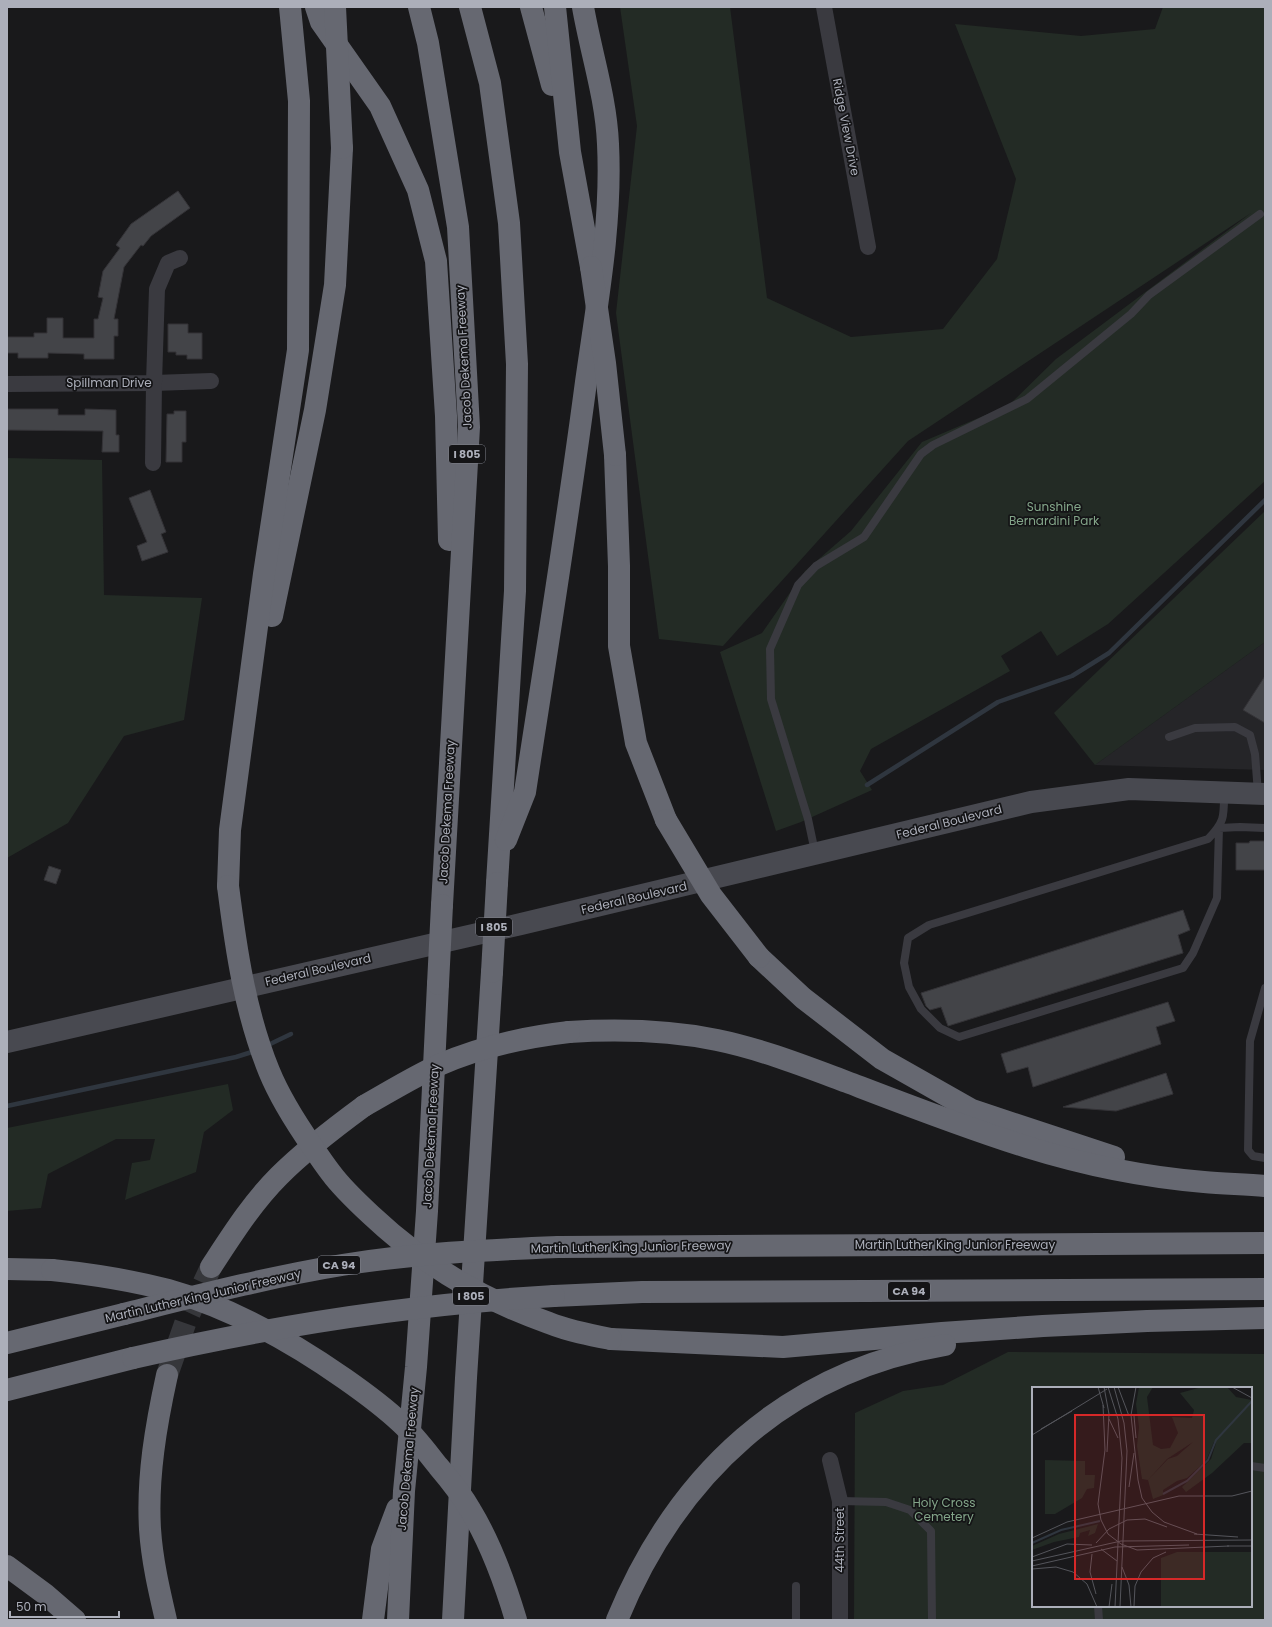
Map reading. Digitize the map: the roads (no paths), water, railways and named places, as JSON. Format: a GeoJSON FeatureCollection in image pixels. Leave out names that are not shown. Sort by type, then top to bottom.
{"type":"FeatureCollection","features":[{"type":"Feature","properties":{"kind":"highway"},"geometry":{"type":"LineString","coordinates":[[290,7],[299,101],[298,350],[264,574],[236,784],[230,830],[228,886],[232,923],[244,989],[257,1039],[269,1072],[282,1099],[302,1132],[331,1174],[359,1204],[388,1231],[426,1261],[454,1280],[488,1298],[550,1324],[611,1339],[783,1347],[942,1333],[1147,1321],[1265,1318]]}},
{"type":"Feature","properties":{"kind":"highway"},"geometry":{"type":"LineString","coordinates":[[316,7],[321,22],[380,106],[418,190],[436,261],[446,416],[454,698]]}},
{"type":"Feature","properties":{"kind":"highway"},"geometry":{"type":"LineString","coordinates":[[236,784],[304,470],[336,284],[342,148],[335,7]]}},
{"type":"Feature","properties":{"kind":"highway","name":"Jacob Dekema Freeway"},"geometry":{"type":"LineString","coordinates":[[398,1620],[404,1491],[417,1360],[427,1211],[468,427],[458,227],[428,43],[419,7]]}},
{"type":"Feature","properties":{"kind":"highway","name":"I 805"},"geometry":{"type":"LineString","coordinates":[[453,1620],[466,1378],[515,591],[517,364],[508,216],[490,83],[470,7]]}},
{"type":"Feature","properties":{"kind":"highway"},"geometry":{"type":"LineString","coordinates":[[531,7],[570,152]]}},
{"type":"Feature","properties":{"kind":"highway"},"geometry":{"type":"LineString","coordinates":[[555,7],[570,152],[591,267],[605,362],[615,455],[619,566],[619,646],[636,743],[666,820],[711,895],[758,957],[803,998],[882,1060],[972,1110],[1122,1159],[1203,1182]]}},
{"type":"Feature","properties":{"kind":"highway"},"geometry":{"type":"LineString","coordinates":[[499,858],[525,792],[580,431],[604,244],[609,193],[608,143],[600,82],[584,7]]}},
{"type":"Feature","properties":{"kind":"highway"},"geometry":{"type":"LineString","coordinates":[[211,1267],[253,1205],[278,1176],[304,1153],[364,1106],[440,1064],[478,1051],[512,1042],[570,1032],[615,1030],[659,1031],[718,1040],[787,1060],[932,1115],[1058,1156],[1116,1170],[1203,1182],[1265,1186]]}},
{"type":"Feature","properties":{"kind":"highway","name":"Martin Luther King Junior Freeway"},"geometry":{"type":"LineString","coordinates":[[7,1343],[252,1283],[343,1265],[453,1252],[559,1247],[1265,1243]]}},
{"type":"Feature","properties":{"kind":"highway"},"geometry":{"type":"LineString","coordinates":[[7,1269],[52,1270],[91,1274],[130,1281],[169,1291],[209,1304],[273,1333],[309,1354],[371,1398],[406,1429],[449,1478],[471,1510],[500,1572],[516,1620]]}},
{"type":"Feature","properties":{"kind":"highway","name":"CA 94"},"geometry":{"type":"LineString","coordinates":[[7,1390],[133,1358],[232,1336],[397,1310],[505,1298],[642,1292],[1265,1289]]}},
{"type":"Feature","properties":{"kind":"highway"},"geometry":{"type":"LineString","coordinates":[[617,1620],[630,1587],[650,1549],[683,1502],[722,1457],[771,1416],[801,1396],[832,1379],[874,1362],[930,1347],[1092,1324]]}},
{"type":"Feature","properties":{"kind":"highway"},"geometry":{"type":"LineString","coordinates":[[166,1620],[152,1553],[150,1529],[150,1491],[159,1411],[167,1375]]}},
{"type":"Feature","properties":{"kind":"highway"},"geometry":{"type":"LineString","coordinates":[[373,1620],[382,1549],[404,1491]]}},
{"type":"Feature","properties":{"kind":"highway"},"geometry":{"type":"LineString","coordinates":[[7,1566],[46,1594],[75,1620]]}},
{"type":"Feature","properties":{"kind":"main road","name":"Federal Boulevard"},"geometry":{"type":"LineString","coordinates":[[7,1042],[522,924],[1031,802],[1129,789],[1262,794]]}},
{"type":"Feature","properties":{"kind":"street","name":"Ridge View Drive"},"geometry":{"type":"LineString","coordinates":[[824,7],[868,247]]}},
{"type":"Feature","properties":{"kind":"street"},"geometry":{"type":"LineString","coordinates":[[153,463],[157,289],[168,263],[180,258]]}},
{"type":"Feature","properties":{"kind":"street","name":"Spillman Drive"},"geometry":{"type":"LineString","coordinates":[[7,384],[211,381]]}},
{"type":"Feature","properties":{"kind":"street","name":"44th Street"},"geometry":{"type":"LineString","coordinates":[[830,1460],[840,1501],[840,1620]]}},
{"type":"Feature","properties":{"kind":"lane"},"geometry":{"type":"LineString","coordinates":[[815,855],[808,819],[771,699],[770,649],[798,585],[816,566],[864,537],[920,454],[933,445],[1027,399],[1131,314],[1149,295],[1260,214]]}},
{"type":"Feature","properties":{"kind":"lane"},"geometry":{"type":"LineString","coordinates":[[1169,737],[1195,728],[1234,728],[1250,735],[1262,794]]}},
{"type":"Feature","properties":{"kind":"lane"},"geometry":{"type":"LineString","coordinates":[[1224,792],[1224,816],[1219,828],[1217,898],[1193,953],[1183,968],[959,1037],[940,1028],[921,1009],[909,987],[904,963],[908,938],[930,925],[1208,839],[1219,828],[1265,828]]}},
{"type":"Feature","properties":{"kind":"lane"},"geometry":{"type":"LineString","coordinates":[[1265,988],[1250,1041],[1248,1150],[1253,1156],[1265,1158]]}},
{"type":"Feature","properties":{"kind":"lane"},"geometry":{"type":"LineString","coordinates":[[1252,1466],[1265,1468]]}},
{"type":"Feature","properties":{"kind":"lane"},"geometry":{"type":"LineString","coordinates":[[840,1501],[886,1502],[910,1510],[930,1531],[932,1620]]}},
{"type":"Feature","properties":{"kind":"lane"},"geometry":{"type":"LineString","coordinates":[[796,1586],[796,1620]]}},
{"type":"Feature","properties":{"kind":"lane"},"geometry":{"type":"LineString","coordinates":[[1098,1607],[1099,1620]]}},
{"type":"Feature","properties":{"kind":"waterway"},"geometry":{"type":"LineString","coordinates":[[867,785],[998,702],[1072,676],[1109,653],[1265,500]]}},
{"type":"Feature","properties":{"kind":"waterway"},"geometry":{"type":"LineString","coordinates":[[266,1046],[291,1034]]}},
{"type":"Feature","properties":{"kind":"waterway"},"geometry":{"type":"LineString","coordinates":[[7,1106],[236,1057],[255,1051]]}},
{"type":"Feature","properties":{"kind":"tunnel"},"geometry":{"type":"LineString","coordinates":[[167,1375],[186,1321],[211,1267]]}},
{"type":"Feature","properties":{"kind":"park label","name":"Sunshine Bernardini Park"},"geometry":{"type":"Point","coordinates":[1054,514]}},
{"type":"Feature","properties":{"kind":"park label","name":"Holy Cross Cemetery"},"geometry":{"type":"Point","coordinates":[944,1510]}}]}
